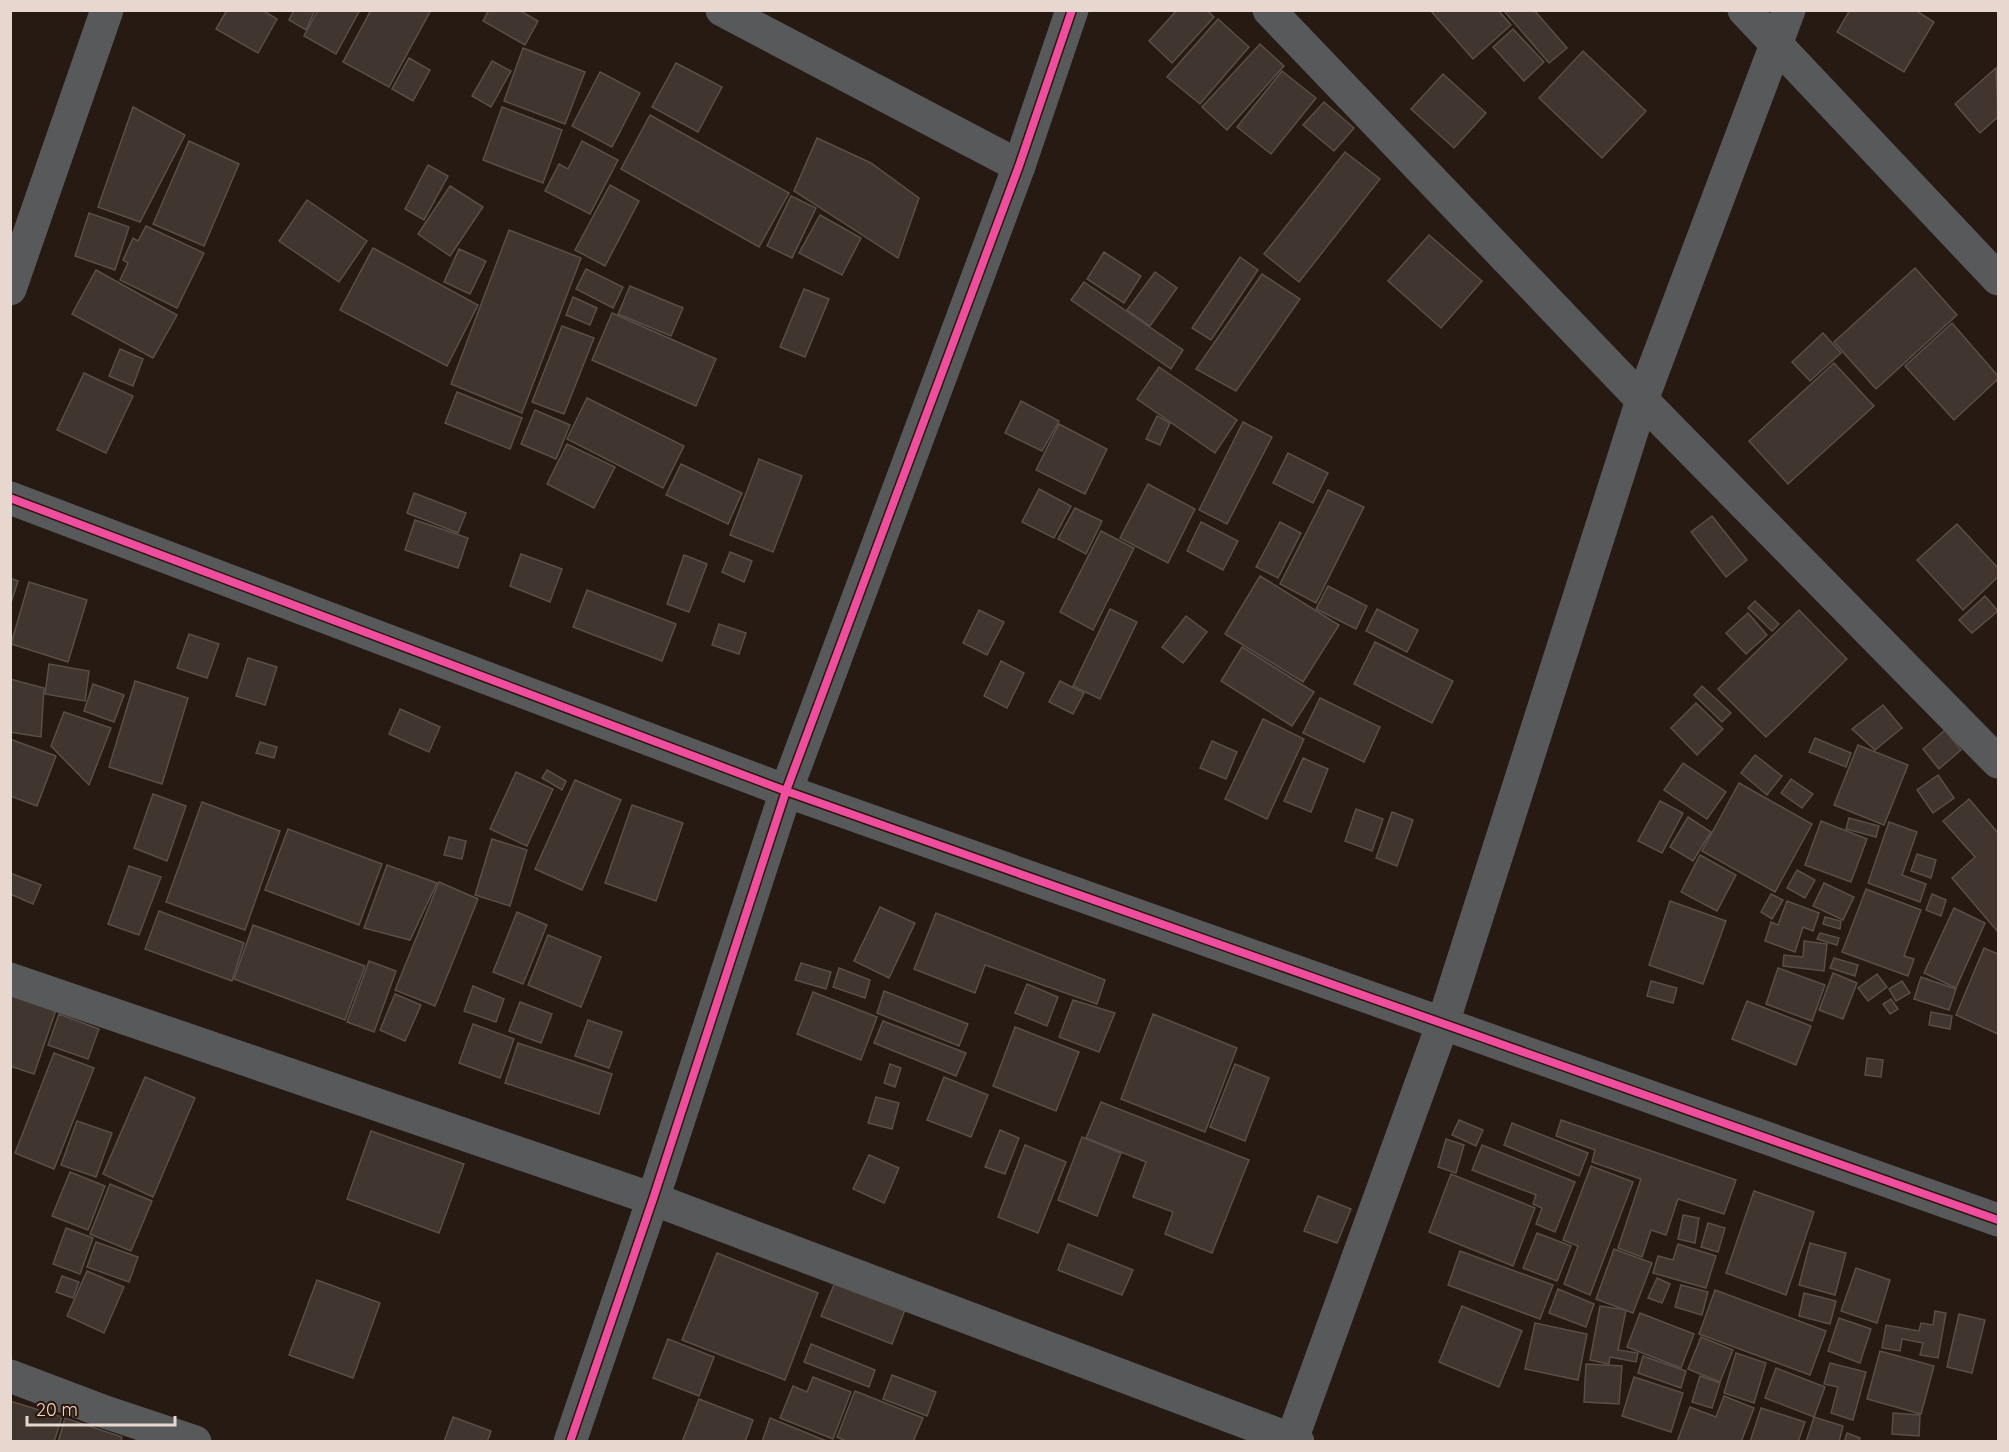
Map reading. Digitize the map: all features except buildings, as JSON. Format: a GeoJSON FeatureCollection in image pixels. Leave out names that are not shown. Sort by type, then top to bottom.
{"type":"FeatureCollection","features":[{"type":"Feature","properties":{"kind":"street"},"geometry":{"type":"LineString","coordinates":[[10,289],[107,10]]}},
{"type":"Feature","properties":{"kind":"street"},"geometry":{"type":"LineString","coordinates":[[722,10],[1020,166]]}},
{"type":"Feature","properties":{"kind":"street"},"geometry":{"type":"LineString","coordinates":[[570,1442],[786,791],[1020,166],[1072,10]]}},
{"type":"Feature","properties":{"kind":"street"},"geometry":{"type":"LineString","coordinates":[[1269,10],[1642,400],[1998,762]]}},
{"type":"Feature","properties":{"kind":"street"},"geometry":{"type":"LineString","coordinates":[[1744,10],[1998,279]]}},
{"type":"Feature","properties":{"kind":"street"},"geometry":{"type":"LineString","coordinates":[[10,979],[652,1200],[1294,1441],[1443,1023],[1642,400],[1789,10]]}},
{"type":"Feature","properties":{"kind":"street"},"geometry":{"type":"LineString","coordinates":[[10,498],[786,791],[1998,1220]]}},
{"type":"Feature","properties":{"kind":"street"},"geometry":{"type":"LineString","coordinates":[[10,1376],[105,1412],[195,1442]]}},
{"type":"Feature","properties":{"kind":"cycle path"},"geometry":{"type":"LineString","coordinates":[[570,1442],[653,1199],[786,791],[1019,166],[1072,10]]}},
{"type":"Feature","properties":{"kind":"cycle path"},"geometry":{"type":"LineString","coordinates":[[10,498],[786,791],[1998,1220]]}}]}
